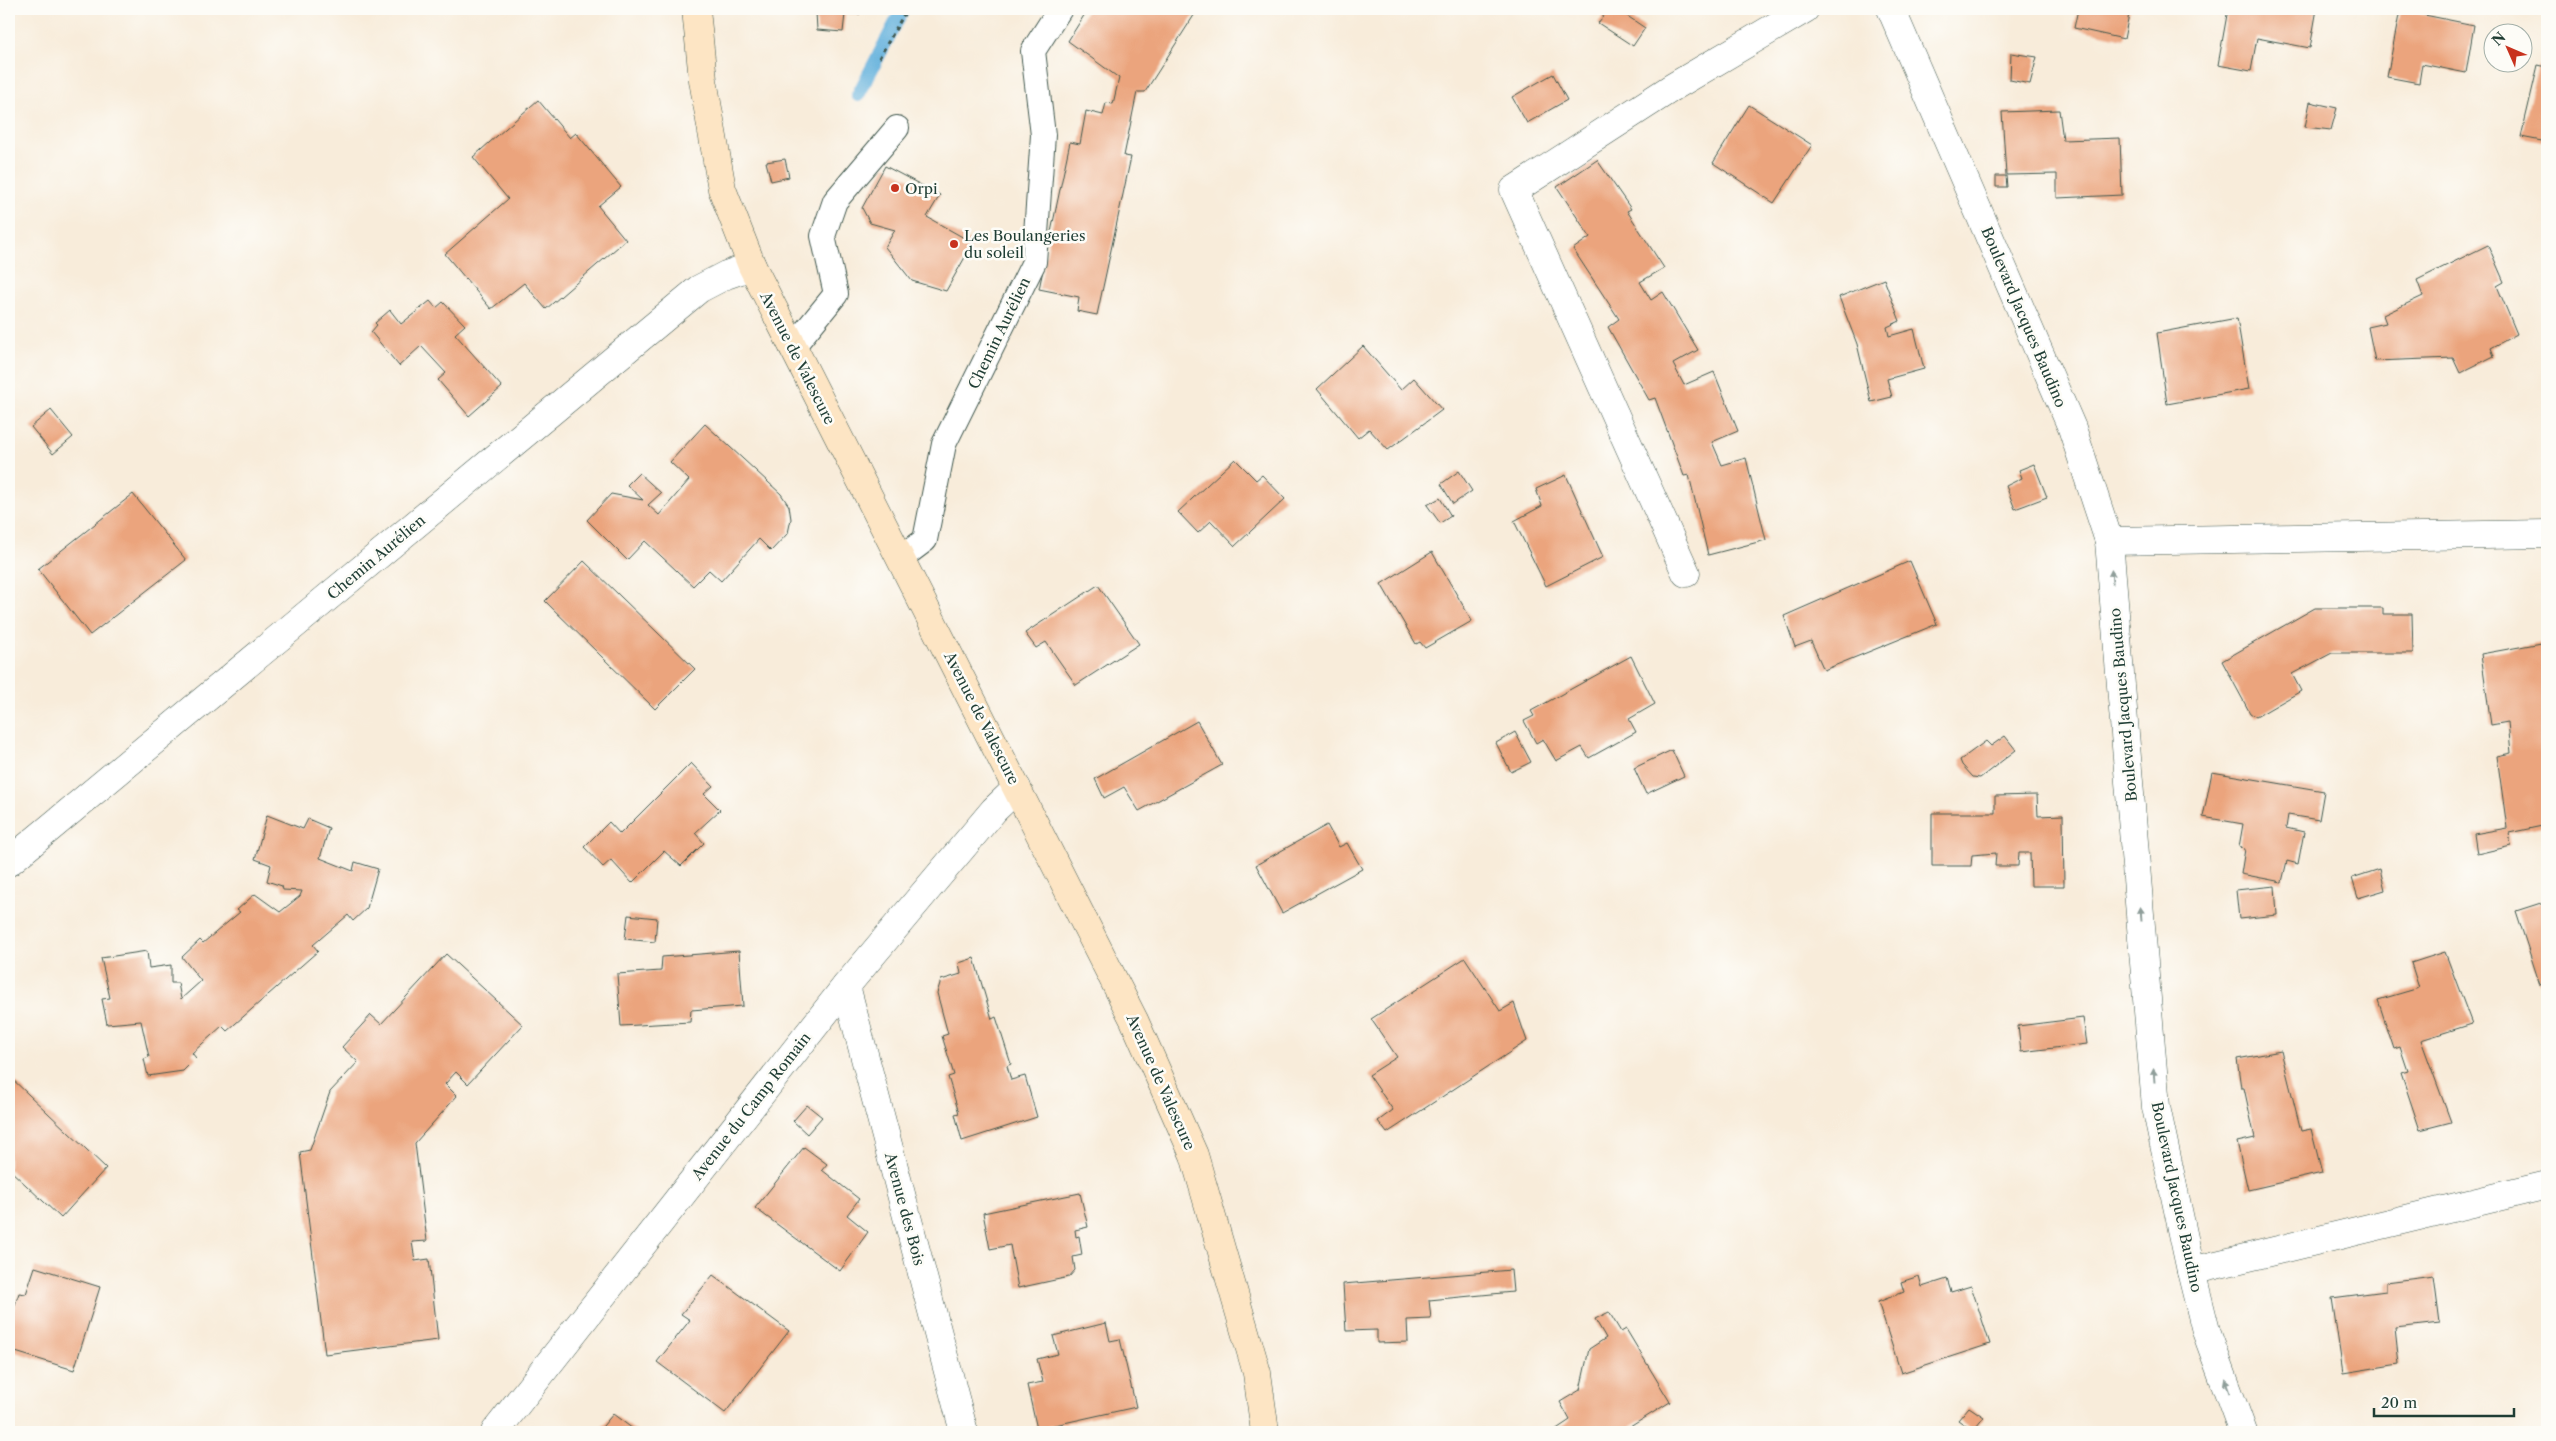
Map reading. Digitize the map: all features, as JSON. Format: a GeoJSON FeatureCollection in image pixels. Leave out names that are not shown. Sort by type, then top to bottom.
{"type":"FeatureCollection","features":[{"type":"Feature","properties":{"kind":"main road","name":"Avenue de Valescure"},"geometry":{"type":"LineString","coordinates":[[696,9],[703,80],[722,189],[752,266],[1134,1020],[1194,1155],[1257,1373],[1265,1432]]}},
{"type":"Feature","properties":{"kind":"street"},"geometry":{"type":"LineString","coordinates":[[1686,573],[1514,190],[1673,87],[1805,9]]}},
{"type":"Feature","properties":{"kind":"street","name":"Boulevard Jacques Baudino"},"geometry":{"type":"LineString","coordinates":[[1891,9],[2072,428],[2109,541],[2156,1107],[2191,1271],[2206,1331],[2243,1432]]}},
{"type":"Feature","properties":{"kind":"street","name":"Chemin Aurélien"},"geometry":{"type":"LineString","coordinates":[[9,862],[699,290],[726,275],[752,266]]}},
{"type":"Feature","properties":{"kind":"street"},"geometry":{"type":"LineString","coordinates":[[2109,541],[2547,534]]}},
{"type":"Feature","properties":{"kind":"street","name":"Avenue du Camp Romain"},"geometry":{"type":"LineString","coordinates":[[495,1432],[846,986],[994,810],[1017,788]]}},
{"type":"Feature","properties":{"kind":"street","name":"Avenue des Bois"},"geometry":{"type":"LineString","coordinates":[[846,986],[964,1432]]}},
{"type":"Feature","properties":{"kind":"street"},"geometry":{"type":"LineString","coordinates":[[2191,1271],[2547,1186]]}},
{"type":"Feature","properties":{"kind":"lane","name":"Chemin Aurélien"},"geometry":{"type":"LineString","coordinates":[[901,558],[925,540],[944,444],[1034,262],[1043,135],[1033,51],[1060,9]]}},
{"type":"Feature","properties":{"kind":"lane"},"geometry":{"type":"LineString","coordinates":[[792,348],[836,294],[823,236],[835,200],[897,128]]}},
{"type":"Feature","properties":{"kind":"path"},"geometry":{"type":"LineString","coordinates":[[879,58],[907,9]]}},
{"type":"Feature","properties":{"kind":"building"},"geometry":{"type":"Polygon","coordinates":[[[802,9],[861,9],[860,14],[845,14],[843,32],[817,30],[816,12],[802,11],[802,9]]]}},
{"type":"Feature","properties":{"kind":"building"},"geometry":{"type":"Polygon","coordinates":[[[1088,9],[1198,9],[1145,92],[1137,92],[1124,156],[1131,157],[1097,315],[1077,311],[1079,297],[1039,289],[1070,142],[1080,144],[1086,111],[1103,115],[1106,103],[1113,104],[1119,78],[1068,41],[1088,9]]]}},
{"type":"Feature","properties":{"kind":"building"},"geometry":{"type":"Polygon","coordinates":[[[1609,9],[1617,9],[1645,28],[1633,46],[1598,23],[1609,9]]]}},
{"type":"Feature","properties":{"kind":"building"},"geometry":{"type":"Polygon","coordinates":[[[2078,9],[2130,9],[2124,39],[2074,28],[2078,9]]]}},
{"type":"Feature","properties":{"kind":"building"},"geometry":{"type":"Polygon","coordinates":[[[2228,9],[2317,9],[2310,48],[2257,38],[2251,71],[2218,65],[2228,9]]]}},
{"type":"Feature","properties":{"kind":"building"},"geometry":{"type":"Polygon","coordinates":[[[2400,10],[2474,25],[2466,73],[2422,64],[2419,83],[2387,77],[2400,10]]]}},
{"type":"Feature","properties":{"kind":"building"},"geometry":{"type":"Polygon","coordinates":[[[2011,53],[2037,57],[2030,84],[2010,80],[2011,53]]]}},
{"type":"Feature","properties":{"kind":"building"},"geometry":{"type":"Polygon","coordinates":[[[2538,65],[2547,67],[2547,142],[2521,137],[2538,65]]]}},
{"type":"Feature","properties":{"kind":"building"},"geometry":{"type":"Polygon","coordinates":[[[1553,74],[1567,100],[1527,123],[1512,97],[1553,74]]]}},
{"type":"Feature","properties":{"kind":"building"},"geometry":{"type":"Polygon","coordinates":[[[538,100],[570,138],[576,133],[621,187],[598,206],[626,240],[546,309],[524,283],[491,309],[445,254],[508,199],[473,157],[538,100]]]}},
{"type":"Feature","properties":{"kind":"building"},"geometry":{"type":"Polygon","coordinates":[[[2310,102],[2337,108],[2331,130],[2305,127],[2310,102]]]}},
{"type":"Feature","properties":{"kind":"building"},"geometry":{"type":"Polygon","coordinates":[[[1749,105],[1812,145],[1774,203],[1713,163],[1749,105]]]}},
{"type":"Feature","properties":{"kind":"building"},"geometry":{"type":"Polygon","coordinates":[[[2059,110],[2063,140],[2120,138],[2122,195],[2057,198],[2057,174],[2006,175],[2002,112],[2059,110]]]}},
{"type":"Feature","properties":{"kind":"building"},"geometry":{"type":"Polygon","coordinates":[[[785,159],[789,177],[771,181],[766,162],[785,159]]]}},
{"type":"Feature","properties":{"kind":"building"},"geometry":{"type":"Polygon","coordinates":[[[1597,160],[1631,209],[1627,211],[1664,268],[1640,282],[1651,300],[1663,292],[1698,350],[1673,364],[1684,385],[1714,372],[1738,431],[1712,442],[1722,465],[1746,458],[1766,540],[1708,555],[1689,475],[1684,476],[1655,398],[1649,400],[1608,327],[1619,319],[1573,249],[1590,237],[1557,187],[1597,160]]]}},
{"type":"Feature","properties":{"kind":"building"},"geometry":{"type":"Polygon","coordinates":[[[885,166],[940,195],[927,217],[973,243],[946,291],[912,281],[885,247],[895,230],[870,223],[862,208],[885,166]]]}},
{"type":"Feature","properties":{"kind":"building"},"geometry":{"type":"Polygon","coordinates":[[[1996,176],[2006,176],[2007,187],[1996,187],[1996,176]]]}},
{"type":"Feature","properties":{"kind":"building"},"geometry":{"type":"Polygon","coordinates":[[[2488,245],[2504,282],[2497,286],[2517,334],[2491,348],[2494,356],[2460,373],[2453,358],[2375,361],[2368,327],[2386,323],[2383,315],[2423,296],[2417,280],[2488,245]]]}},
{"type":"Feature","properties":{"kind":"building"},"geometry":{"type":"Polygon","coordinates":[[[1884,279],[1900,321],[1887,327],[1889,336],[1914,329],[1924,369],[1887,379],[1892,397],[1871,402],[1857,344],[1839,297],[1884,279]]]}},
{"type":"Feature","properties":{"kind":"building"},"geometry":{"type":"Polygon","coordinates":[[[430,301],[436,308],[443,302],[465,325],[455,334],[502,387],[469,416],[438,380],[446,373],[421,346],[399,366],[371,332],[377,325],[375,323],[390,310],[401,324],[430,301]]]}},
{"type":"Feature","properties":{"kind":"building"},"geometry":{"type":"Polygon","coordinates":[[[2237,318],[2249,389],[2167,404],[2157,333],[2237,318]]]}},
{"type":"Feature","properties":{"kind":"building"},"geometry":{"type":"Polygon","coordinates":[[[1363,346],[1401,390],[1414,378],[1442,410],[1388,450],[1369,429],[1358,438],[1317,389],[1363,346]]]}},
{"type":"Feature","properties":{"kind":"building"},"geometry":{"type":"Polygon","coordinates":[[[51,410],[73,437],[53,454],[31,427],[51,410]]]}},
{"type":"Feature","properties":{"kind":"building"},"geometry":{"type":"Polygon","coordinates":[[[705,424],[781,494],[789,506],[791,519],[788,533],[771,551],[759,539],[721,581],[709,570],[693,586],[645,541],[627,560],[587,520],[611,494],[643,500],[627,485],[639,473],[661,493],[648,505],[659,515],[689,480],[670,462],[705,424]]]}},
{"type":"Feature","properties":{"kind":"building"},"geometry":{"type":"Polygon","coordinates":[[[1235,459],[1256,480],[1262,475],[1285,499],[1235,546],[1211,521],[1198,533],[1178,512],[1235,459]]]}},
{"type":"Feature","properties":{"kind":"building"},"geometry":{"type":"Polygon","coordinates":[[[2034,464],[2047,497],[2015,509],[2006,486],[2022,478],[2019,470],[2034,464]]]}},
{"type":"Feature","properties":{"kind":"building"},"geometry":{"type":"Polygon","coordinates":[[[1459,471],[1472,491],[1453,504],[1441,484],[1459,471]]]}},
{"type":"Feature","properties":{"kind":"building"},"geometry":{"type":"Polygon","coordinates":[[[1566,475],[1603,557],[1546,586],[1514,521],[1542,506],[1536,489],[1566,475]]]}},
{"type":"Feature","properties":{"kind":"building"},"geometry":{"type":"Polygon","coordinates":[[[133,494],[186,560],[90,635],[38,569],[133,494]]]}},
{"type":"Feature","properties":{"kind":"building"},"geometry":{"type":"Polygon","coordinates":[[[1440,498],[1451,516],[1440,523],[1427,505],[1440,498]]]}},
{"type":"Feature","properties":{"kind":"building"},"geometry":{"type":"Polygon","coordinates":[[[1432,552],[1472,621],[1425,648],[1420,642],[1416,644],[1381,584],[1432,552]]]}},
{"type":"Feature","properties":{"kind":"building"},"geometry":{"type":"Polygon","coordinates":[[[584,561],[695,669],[655,709],[545,601],[584,561]]]}},
{"type":"Feature","properties":{"kind":"building"},"geometry":{"type":"Polygon","coordinates":[[[1910,561],[1937,624],[1824,670],[1811,641],[1795,647],[1784,616],[1910,561]]]}},
{"type":"Feature","properties":{"kind":"building"},"geometry":{"type":"Polygon","coordinates":[[[1098,585],[1139,644],[1076,685],[1046,642],[1036,648],[1025,633],[1098,585]]]}},
{"type":"Feature","properties":{"kind":"building"},"geometry":{"type":"Polygon","coordinates":[[[2315,608],[2383,608],[2383,614],[2412,614],[2413,653],[2332,653],[2292,674],[2301,691],[2256,717],[2250,713],[2222,661],[2315,608]]]}},
{"type":"Feature","properties":{"kind":"building"},"geometry":{"type":"Polygon","coordinates":[[[2547,642],[2547,678],[2545,678],[2547,691],[2547,825],[2509,833],[2511,846],[2477,854],[2474,834],[2507,828],[2497,756],[2511,753],[2508,722],[2491,725],[2481,654],[2547,642]]]}},
{"type":"Feature","properties":{"kind":"building"},"geometry":{"type":"Polygon","coordinates":[[[1631,656],[1655,704],[1629,719],[1636,732],[1589,758],[1582,747],[1556,761],[1543,739],[1536,743],[1524,721],[1534,716],[1531,711],[1631,656]]]}},
{"type":"Feature","properties":{"kind":"building"},"geometry":{"type":"Polygon","coordinates":[[[1197,721],[1222,765],[1139,811],[1124,787],[1104,798],[1095,779],[1197,721]]]}},
{"type":"Feature","properties":{"kind":"building"},"geometry":{"type":"Polygon","coordinates":[[[1515,732],[1531,762],[1511,772],[1496,743],[1515,732]]]}},
{"type":"Feature","properties":{"kind":"building"},"geometry":{"type":"Polygon","coordinates":[[[2005,736],[2016,750],[1980,778],[1973,777],[1960,760],[1986,741],[1991,746],[2005,736]]]}},
{"type":"Feature","properties":{"kind":"building"},"geometry":{"type":"Polygon","coordinates":[[[1672,750],[1684,776],[1646,794],[1634,768],[1672,750]]]}},
{"type":"Feature","properties":{"kind":"building"},"geometry":{"type":"Polygon","coordinates":[[[691,763],[713,786],[704,794],[720,810],[695,833],[704,843],[681,866],[664,851],[632,883],[611,860],[603,867],[584,847],[609,822],[620,834],[691,763]]]}},
{"type":"Feature","properties":{"kind":"building"},"geometry":{"type":"Polygon","coordinates":[[[2212,772],[2324,791],[2319,820],[2288,815],[2286,828],[2304,832],[2298,864],[2287,861],[2282,882],[2241,874],[2245,849],[2239,847],[2243,824],[2203,817],[2212,772]]]}},
{"type":"Feature","properties":{"kind":"building"},"geometry":{"type":"Polygon","coordinates":[[[2037,795],[2038,816],[2063,815],[2064,886],[2031,886],[2030,853],[2019,853],[2018,866],[1995,866],[1996,853],[1972,855],[1971,866],[1932,866],[1932,813],[1995,813],[1995,796],[2037,795]]]}},
{"type":"Feature","properties":{"kind":"building"},"geometry":{"type":"Polygon","coordinates":[[[267,815],[303,829],[308,819],[329,828],[320,858],[353,871],[355,862],[378,869],[367,908],[353,921],[348,915],[313,945],[318,951],[227,1031],[222,1026],[192,1053],[196,1058],[183,1071],[148,1076],[144,1059],[149,1057],[141,1021],[107,1024],[102,999],[110,998],[101,958],[147,951],[149,968],[171,965],[171,983],[178,983],[181,999],[201,981],[182,957],[200,940],[203,943],[240,912],[237,910],[255,894],[280,912],[300,896],[302,891],[283,890],[282,886],[267,881],[271,865],[255,859],[267,815]]]}},
{"type":"Feature","properties":{"kind":"building"},"geometry":{"type":"Polygon","coordinates":[[[1327,825],[1339,847],[1347,843],[1362,869],[1282,913],[1256,865],[1327,825]]]}},
{"type":"Feature","properties":{"kind":"building"},"geometry":{"type":"Polygon","coordinates":[[[2380,869],[2385,890],[2358,898],[2352,878],[2380,869]]]}},
{"type":"Feature","properties":{"kind":"building"},"geometry":{"type":"Polygon","coordinates":[[[2275,886],[2277,915],[2239,919],[2236,890],[2275,886]]]}},
{"type":"Feature","properties":{"kind":"building"},"geometry":{"type":"Polygon","coordinates":[[[2547,901],[2547,983],[2540,985],[2516,911],[2547,901]]]}},
{"type":"Feature","properties":{"kind":"building"},"geometry":{"type":"Polygon","coordinates":[[[628,915],[657,918],[655,942],[625,939],[628,915]]]}},
{"type":"Feature","properties":{"kind":"building"},"geometry":{"type":"Polygon","coordinates":[[[739,951],[743,1006],[691,1010],[690,1022],[621,1026],[617,974],[661,971],[662,957],[739,951]]]}},
{"type":"Feature","properties":{"kind":"building"},"geometry":{"type":"Polygon","coordinates":[[[2445,952],[2472,1024],[2421,1040],[2451,1122],[2420,1130],[2401,1073],[2408,1071],[2400,1047],[2394,1049],[2378,1000],[2419,988],[2411,963],[2445,952]]]}},
{"type":"Feature","properties":{"kind":"building"},"geometry":{"type":"Polygon","coordinates":[[[446,954],[523,1025],[468,1084],[456,1072],[445,1084],[457,1096],[415,1143],[427,1241],[412,1242],[415,1261],[429,1259],[438,1340],[325,1354],[300,1152],[310,1150],[330,1092],[358,1062],[342,1047],[371,1015],[381,1024],[446,954]]]}},
{"type":"Feature","properties":{"kind":"building"},"geometry":{"type":"Polygon","coordinates":[[[974,958],[992,1019],[996,1017],[1011,1064],[1007,1066],[1011,1080],[1025,1076],[1037,1117],[962,1141],[955,1114],[959,1113],[948,1077],[954,1075],[942,1036],[948,1034],[937,993],[941,980],[961,974],[959,963],[974,958]]]}},
{"type":"Feature","properties":{"kind":"building"},"geometry":{"type":"Polygon","coordinates":[[[1465,958],[1500,1011],[1514,1003],[1527,1041],[1387,1133],[1378,1121],[1393,1110],[1369,1075],[1397,1057],[1371,1019],[1465,958]]]}},
{"type":"Feature","properties":{"kind":"building"},"geometry":{"type":"Polygon","coordinates":[[[2083,1018],[2087,1044],[2021,1052],[2018,1026],[2083,1018]]]}},
{"type":"Feature","properties":{"kind":"building"},"geometry":{"type":"Polygon","coordinates":[[[2281,1051],[2301,1131],[2311,1129],[2322,1173],[2248,1190],[2237,1142],[2255,1138],[2244,1088],[2241,1088],[2237,1059],[2281,1051]]]}},
{"type":"Feature","properties":{"kind":"building"},"geometry":{"type":"Polygon","coordinates":[[[9,1076],[106,1168],[61,1218],[9,1169],[9,1076]]]}},
{"type":"Feature","properties":{"kind":"building"},"geometry":{"type":"Polygon","coordinates":[[[807,1105],[822,1117],[807,1134],[793,1121],[807,1105]]]}},
{"type":"Feature","properties":{"kind":"building"},"geometry":{"type":"Polygon","coordinates":[[[804,1147],[827,1164],[822,1170],[859,1199],[847,1215],[868,1232],[840,1271],[755,1208],[804,1147]]]}},
{"type":"Feature","properties":{"kind":"building"},"geometry":{"type":"Polygon","coordinates":[[[1080,1193],[1088,1227],[1075,1230],[1076,1237],[1079,1236],[1082,1255],[1073,1257],[1075,1270],[1069,1277],[1018,1288],[1010,1245],[990,1249],[983,1213],[1080,1193]]]}},
{"type":"Feature","properties":{"kind":"building"},"geometry":{"type":"Polygon","coordinates":[[[35,1267],[100,1287],[74,1370],[9,1350],[9,1322],[19,1293],[26,1294],[35,1267]]]}},
{"type":"Feature","properties":{"kind":"building"},"geometry":{"type":"Polygon","coordinates":[[[1511,1270],[1513,1292],[1429,1300],[1431,1319],[1407,1320],[1408,1342],[1377,1343],[1377,1330],[1346,1331],[1343,1284],[1511,1270]]]}},
{"type":"Feature","properties":{"kind":"building"},"geometry":{"type":"Polygon","coordinates":[[[713,1275],[789,1331],[725,1413],[657,1362],[690,1320],[681,1314],[713,1275]]]}},
{"type":"Feature","properties":{"kind":"building"},"geometry":{"type":"Polygon","coordinates":[[[1919,1276],[1922,1287],[1947,1279],[1951,1292],[1971,1286],[1990,1344],[1901,1373],[1878,1302],[1904,1292],[1901,1282],[1919,1276]]]}},
{"type":"Feature","properties":{"kind":"building"},"geometry":{"type":"Polygon","coordinates":[[[2434,1276],[2440,1323],[2395,1328],[2399,1364],[2343,1373],[2332,1298],[2386,1291],[2386,1282],[2434,1276]]]}},
{"type":"Feature","properties":{"kind":"building"},"geometry":{"type":"Polygon","coordinates":[[[1609,1312],[1621,1332],[1626,1329],[1670,1402],[1622,1432],[1552,1432],[1570,1420],[1560,1402],[1580,1390],[1589,1349],[1606,1338],[1595,1319],[1609,1312]]]}},
{"type":"Feature","properties":{"kind":"building"},"geometry":{"type":"Polygon","coordinates":[[[1106,1323],[1110,1341],[1120,1339],[1136,1407],[1037,1429],[1027,1385],[1043,1382],[1037,1359],[1058,1354],[1053,1336],[1106,1323]]]}},
{"type":"Feature","properties":{"kind":"building"},"geometry":{"type":"Polygon","coordinates":[[[1969,1407],[1984,1417],[1973,1431],[1958,1420],[1969,1407]]]}},
{"type":"Feature","properties":{"kind":"building"},"geometry":{"type":"Polygon","coordinates":[[[613,1414],[637,1432],[598,1432],[613,1414]]]}},
{"type":"Feature","properties":{"kind":"waterway"},"geometry":{"type":"LineString","coordinates":[[858,95],[903,9]]}},
{"type":"Feature","properties":{"kind":"place","name":"Orpi"},"geometry":{"type":"Point","coordinates":[895,188]}},
{"type":"Feature","properties":{"kind":"place","name":"Les Boulangeries du soleil"},"geometry":{"type":"Point","coordinates":[954,244]}}]}
